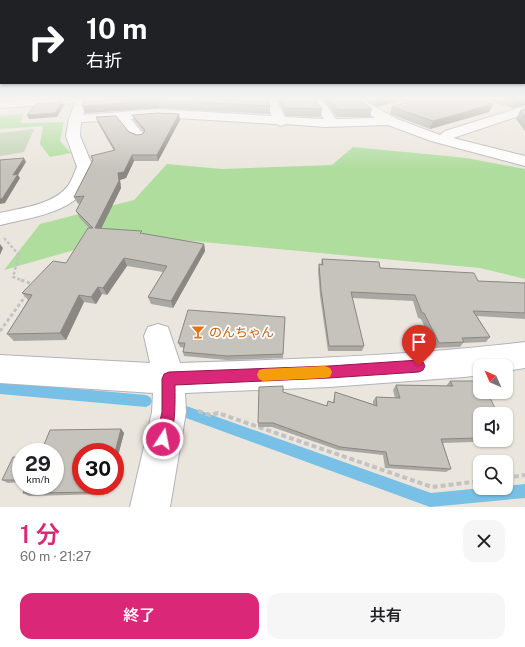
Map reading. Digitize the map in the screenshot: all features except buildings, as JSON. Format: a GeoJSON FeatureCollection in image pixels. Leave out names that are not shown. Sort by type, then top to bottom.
{"type":"FeatureCollection","features":[{"type":"Feature","properties":{"kind":"street"},"geometry":{"type":"LineString","coordinates":[[0,227],[71,194],[78,185],[85,167],[72,136],[74,123]]}},
{"type":"Feature","properties":{"kind":"street"},"geometry":{"type":"LineString","coordinates":[[127,123],[138,136]]}},
{"type":"Feature","properties":{"kind":"street"},"geometry":{"type":"LineString","coordinates":[[315,123],[333,123]]}},
{"type":"Feature","properties":{"kind":"street"},"geometry":{"type":"LineString","coordinates":[[406,123],[443,139],[525,161]]}},
{"type":"Feature","properties":{"kind":"street"},"geometry":{"type":"LineString","coordinates":[[443,139],[450,134],[485,123]]}},
{"type":"Feature","properties":{"kind":"street"},"geometry":{"type":"LineString","coordinates":[[150,507],[168,412],[169,390],[158,336]]}},
{"type":"Feature","properties":{"kind":"street"},"geometry":{"type":"LineString","coordinates":[[0,369],[169,390],[329,372],[464,363],[525,355]]}},
{"type":"Feature","properties":{"kind":"path"},"geometry":{"type":"LineString","coordinates":[[0,227],[19,255],[13,277],[34,284],[0,331]]}},
{"type":"Feature","properties":{"kind":"path"},"geometry":{"type":"LineString","coordinates":[[169,390],[210,415],[218,413],[432,487],[473,482]]}},
{"type":"Feature","properties":{"kind":"path"},"geometry":{"type":"LineString","coordinates":[[513,477],[525,475]]}},
{"type":"Feature","properties":{"kind":"green space"},"geometry":{"type":"Polygon","coordinates":[[[0,123],[64,123],[60,141],[71,153],[50,157],[40,144],[43,126],[0,129],[0,123]]]}},
{"type":"Feature","properties":{"kind":"green space"},"geometry":{"type":"Polygon","coordinates":[[[34,129],[24,152],[0,156],[0,133],[34,129]]]}},
{"type":"Feature","properties":{"kind":"green space"},"geometry":{"type":"Polygon","coordinates":[[[353,147],[467,158],[525,169],[525,279],[480,268],[127,235],[4,270],[40,224],[134,200],[167,164],[222,169],[332,165],[353,147]]]}},
{"type":"Feature","properties":{"kind":"waterway"},"geometry":{"type":"LineString","coordinates":[[0,388],[146,401]]}},
{"type":"Feature","properties":{"kind":"waterway"},"geometry":{"type":"LineString","coordinates":[[178,409],[431,500],[525,491]]}},
{"type":"Feature","properties":{"kind":"slow traffic"},"geometry":{"type":"LineString","coordinates":[[263,375],[325,372]]}},
{"type":"Feature","properties":{"kind":"place","name":"のんちゃん"},"geometry":{"type":"Point","coordinates":[198,332]}},
{"type":"Feature","properties":{"kind":"route"},"geometry":{"type":"LineString","coordinates":[[163,439],[168,412],[169,379],[329,372],[419,366]]}}]}
